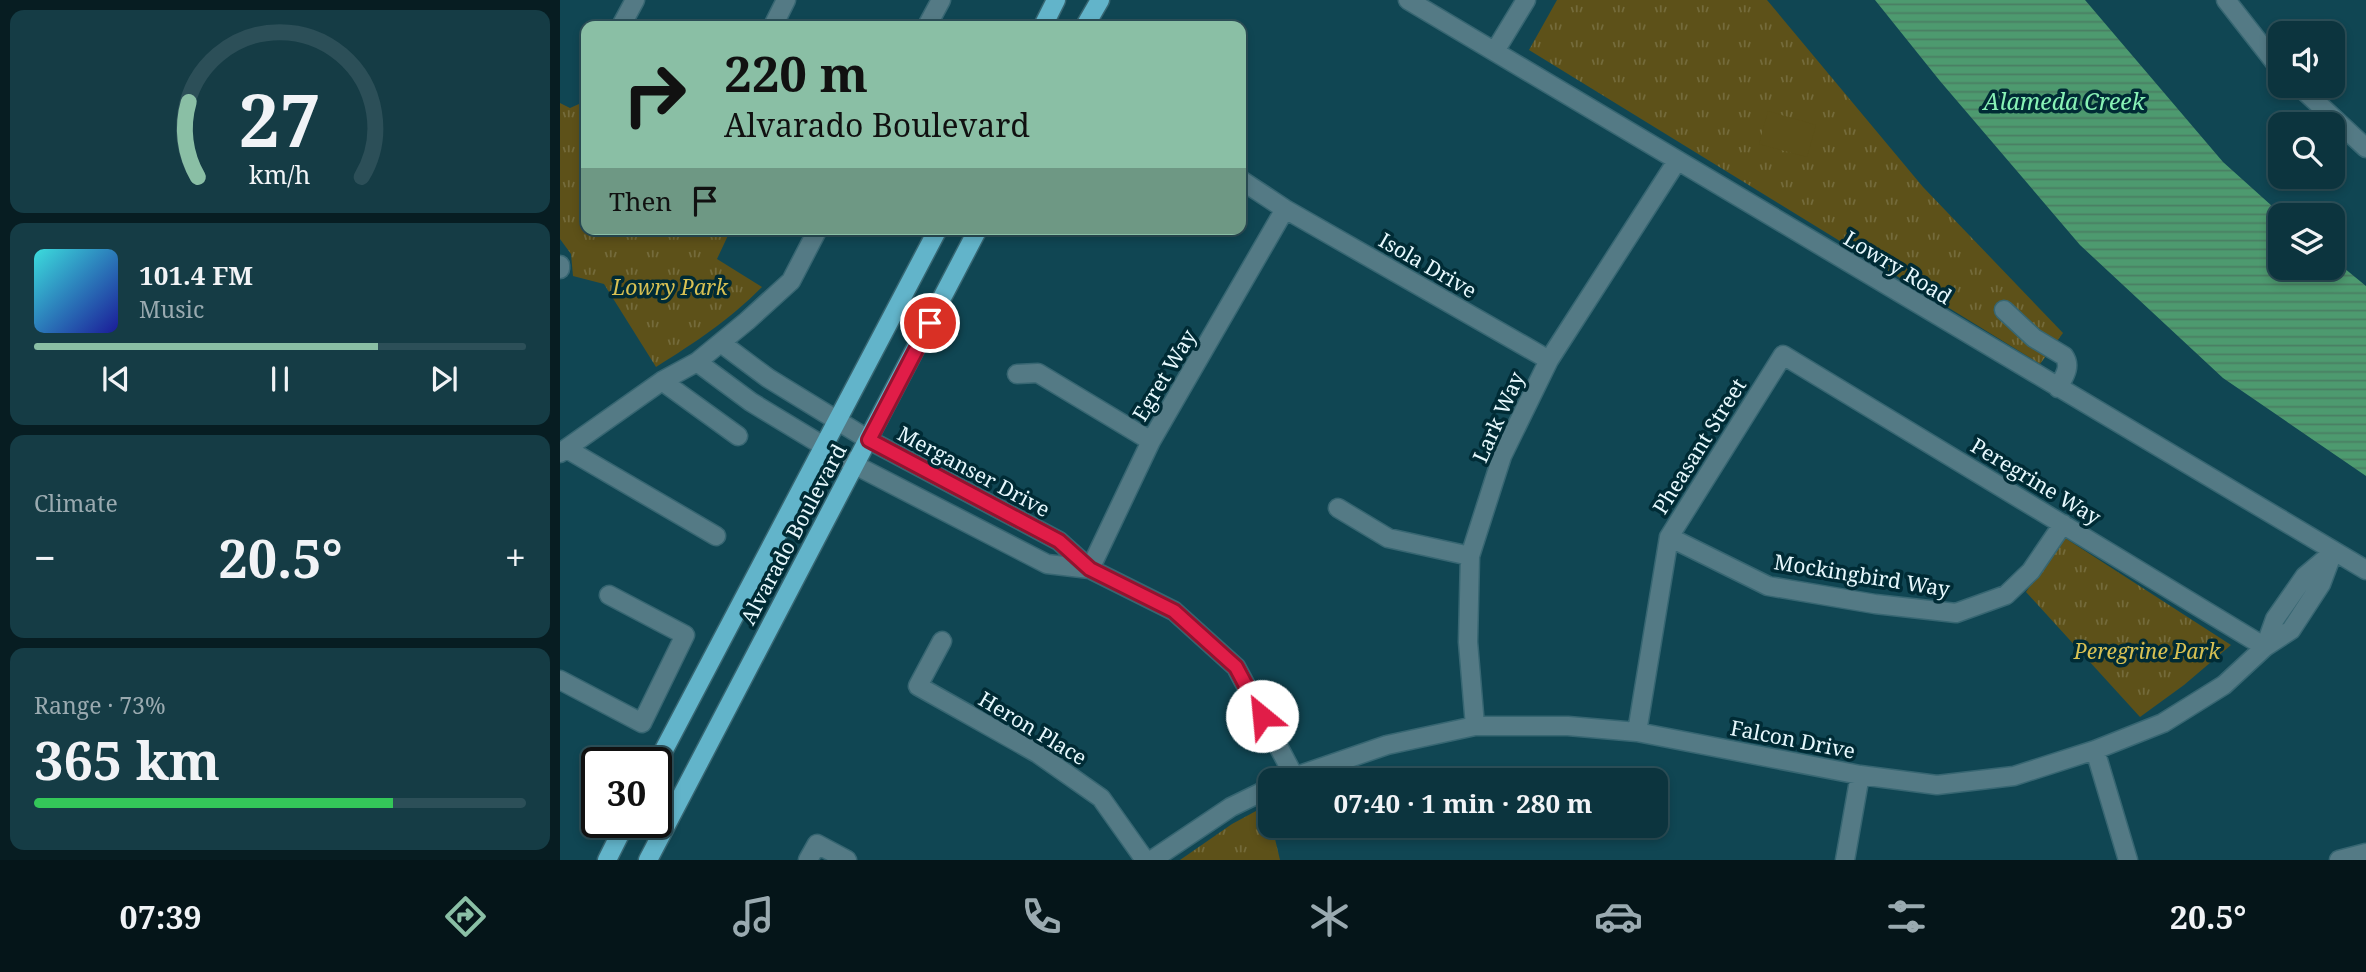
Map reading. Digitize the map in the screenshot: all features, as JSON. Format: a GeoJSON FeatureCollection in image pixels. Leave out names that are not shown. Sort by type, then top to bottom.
{"type":"FeatureCollection","features":[{"type":"Feature","properties":{"kind":"main road"},"geometry":{"type":"LineString","coordinates":[[1046,21],[1056,0]]}},
{"type":"Feature","properties":{"kind":"main road"},"geometry":{"type":"LineString","coordinates":[[1088,21],[1100,0]]}},
{"type":"Feature","properties":{"kind":"main road","name":"Alvarado Boulevard"},"geometry":{"type":"LineString","coordinates":[[665,747],[935,235]]}},
{"type":"Feature","properties":{"kind":"main road","name":"Alvarado Boulevard"},"geometry":{"type":"LineString","coordinates":[[649,860],[975,235]]}},
{"type":"Feature","properties":{"kind":"main road"},"geometry":{"type":"LineString","coordinates":[[607,860],[618,838]]}},
{"type":"Feature","properties":{"kind":"street"},"geometry":{"type":"LineString","coordinates":[[624,21],[635,0]]}},
{"type":"Feature","properties":{"kind":"street"},"geometry":{"type":"LineString","coordinates":[[776,21],[786,0]]}},
{"type":"Feature","properties":{"kind":"street"},"geometry":{"type":"LineString","coordinates":[[930,21],[941,0]]}},
{"type":"Feature","properties":{"kind":"street","name":"Lowry Road"},"geometry":{"type":"LineString","coordinates":[[1408,0],[2366,570]]}},
{"type":"Feature","properties":{"kind":"street"},"geometry":{"type":"LineString","coordinates":[[1495,51],[1526,0]]}},
{"type":"Feature","properties":{"kind":"street"},"geometry":{"type":"LineString","coordinates":[[2226,0],[2268,54]]}},
{"type":"Feature","properties":{"kind":"street"},"geometry":{"type":"LineString","coordinates":[[2312,98],[2366,148]]}},
{"type":"Feature","properties":{"kind":"street","name":"Lark Way"},"geometry":{"type":"LineString","coordinates":[[1475,726],[1468,642],[1470,556],[1502,456],[1549,360],[1677,161]]}},
{"type":"Feature","properties":{"kind":"street","name":"Isola Drive"},"geometry":{"type":"LineString","coordinates":[[1246,183],[1285,209],[1549,360]]}},
{"type":"Feature","properties":{"kind":"street","name":"Egret Way"},"geometry":{"type":"LineString","coordinates":[[1090,569],[1151,441],[1285,209]]}},
{"type":"Feature","properties":{"kind":"street"},"geometry":{"type":"LineString","coordinates":[[716,536],[563,451],[663,381],[697,362],[721,342],[791,281],[815,235]]}},
{"type":"Feature","properties":{"kind":"street"},"geometry":{"type":"LineString","coordinates":[[2004,310],[2034,338],[2067,360],[2067,370],[2058,388]]}},
{"type":"Feature","properties":{"kind":"street","name":"Merganser Drive"},"geometry":{"type":"LineString","coordinates":[[721,342],[768,378],[869,440],[1059,541],[1090,569],[1174,611],[1236,667],[1284,768]]}},
{"type":"Feature","properties":{"kind":"street","name":"Peregrine Way"},"geometry":{"type":"LineString","coordinates":[[1783,355],[2266,647]]}},
{"type":"Feature","properties":{"kind":"street","name":"Pheasant Street"},"geometry":{"type":"LineString","coordinates":[[1637,732],[1669,537],[1783,355]]}},
{"type":"Feature","properties":{"kind":"street","name":"Merganser Drive"},"geometry":{"type":"LineString","coordinates":[[697,362],[751,402],[855,465],[1047,564],[1090,569]]}},
{"type":"Feature","properties":{"kind":"street"},"geometry":{"type":"LineString","coordinates":[[1017,374],[1038,373],[1151,441]]}},
{"type":"Feature","properties":{"kind":"street"},"geometry":{"type":"LineString","coordinates":[[663,381],[737,436]]}},
{"type":"Feature","properties":{"kind":"street"},"geometry":{"type":"LineString","coordinates":[[1338,508],[1388,538],[1470,556]]}},
{"type":"Feature","properties":{"kind":"street","name":"Mockingbird Way"},"geometry":{"type":"LineString","coordinates":[[1669,537],[1768,586],[1875,604],[1956,613],[2006,595],[2031,571],[2063,524]]}},
{"type":"Feature","properties":{"kind":"street","name":"Falcon Drive"},"geometry":{"type":"LineString","coordinates":[[1320,768],[1387,746],[1475,726],[1568,726],[1637,732],[1860,775],[1937,785],[2014,776],[2095,750],[2163,723],[2224,685],[2266,647],[2275,620],[2305,576],[2333,552]]}},
{"type":"Feature","properties":{"kind":"street"},"geometry":{"type":"LineString","coordinates":[[560,680],[642,723],[685,635],[609,595]]}},
{"type":"Feature","properties":{"kind":"street","name":"Heron Place"},"geometry":{"type":"LineString","coordinates":[[942,641],[918,686],[1037,753],[1101,798],[1145,860]]}},
{"type":"Feature","properties":{"kind":"street"},"geometry":{"type":"LineString","coordinates":[[2095,750],[2128,860]]}},
{"type":"Feature","properties":{"kind":"street"},"geometry":{"type":"LineString","coordinates":[[1845,860],[1860,775]]}},
{"type":"Feature","properties":{"kind":"street"},"geometry":{"type":"LineString","coordinates":[[1152,860],[1231,807],[1258,794]]}},
{"type":"Feature","properties":{"kind":"street"},"geometry":{"type":"LineString","coordinates":[[808,860],[817,844],[847,860]]}},
{"type":"Feature","properties":{"kind":"street"},"geometry":{"type":"LineString","coordinates":[[2339,860],[2366,853]]}},
{"type":"Feature","properties":{"kind":"green space"},"geometry":{"type":"Polygon","coordinates":[[[1557,0],[1767,0],[1923,187],[2063,333],[2040,364],[1529,50],[1557,0]]]}},
{"type":"Feature","properties":{"kind":"green space","name":"Lowry Park"},"geometry":{"type":"Polygon","coordinates":[[[560,103],[570,108],[579,104],[581,235],[728,235],[717,259],[762,287],[712,330],[656,367],[604,284],[573,276],[571,254],[560,239],[560,103]]]}},
{"type":"Feature","properties":{"kind":"green space"},"geometry":{"type":"Polygon","coordinates":[[[1768,111],[1816,125],[1807,157],[1759,144],[1768,111]]]}},
{"type":"Feature","properties":{"kind":"green space","name":"Peregrine Park"},"geometry":{"type":"Polygon","coordinates":[[[2062,536],[2231,645],[2184,685],[2140,717],[2026,592],[2062,536]]]}},
{"type":"Feature","properties":{"kind":"green space"},"geometry":{"type":"Polygon","coordinates":[[[1258,810],[1258,838],[1275,838],[1280,860],[1180,860],[1232,824],[1258,810]]]}},
{"type":"Feature","properties":{"kind":"water","name":"Alameda Creek"},"geometry":{"type":"Polygon","coordinates":[[[1875,0],[2085,0],[2223,162],[2269,203],[2268,280],[2345,280],[2345,269],[2366,286],[2366,476],[2223,378],[2080,245],[1940,81],[1875,0]]]}},
{"type":"Feature","properties":{"kind":"route"},"geometry":{"type":"LineString","coordinates":[[930,323],[869,440],[1059,541],[1090,569],[1174,611],[1236,667],[1262,716]]}}]}
